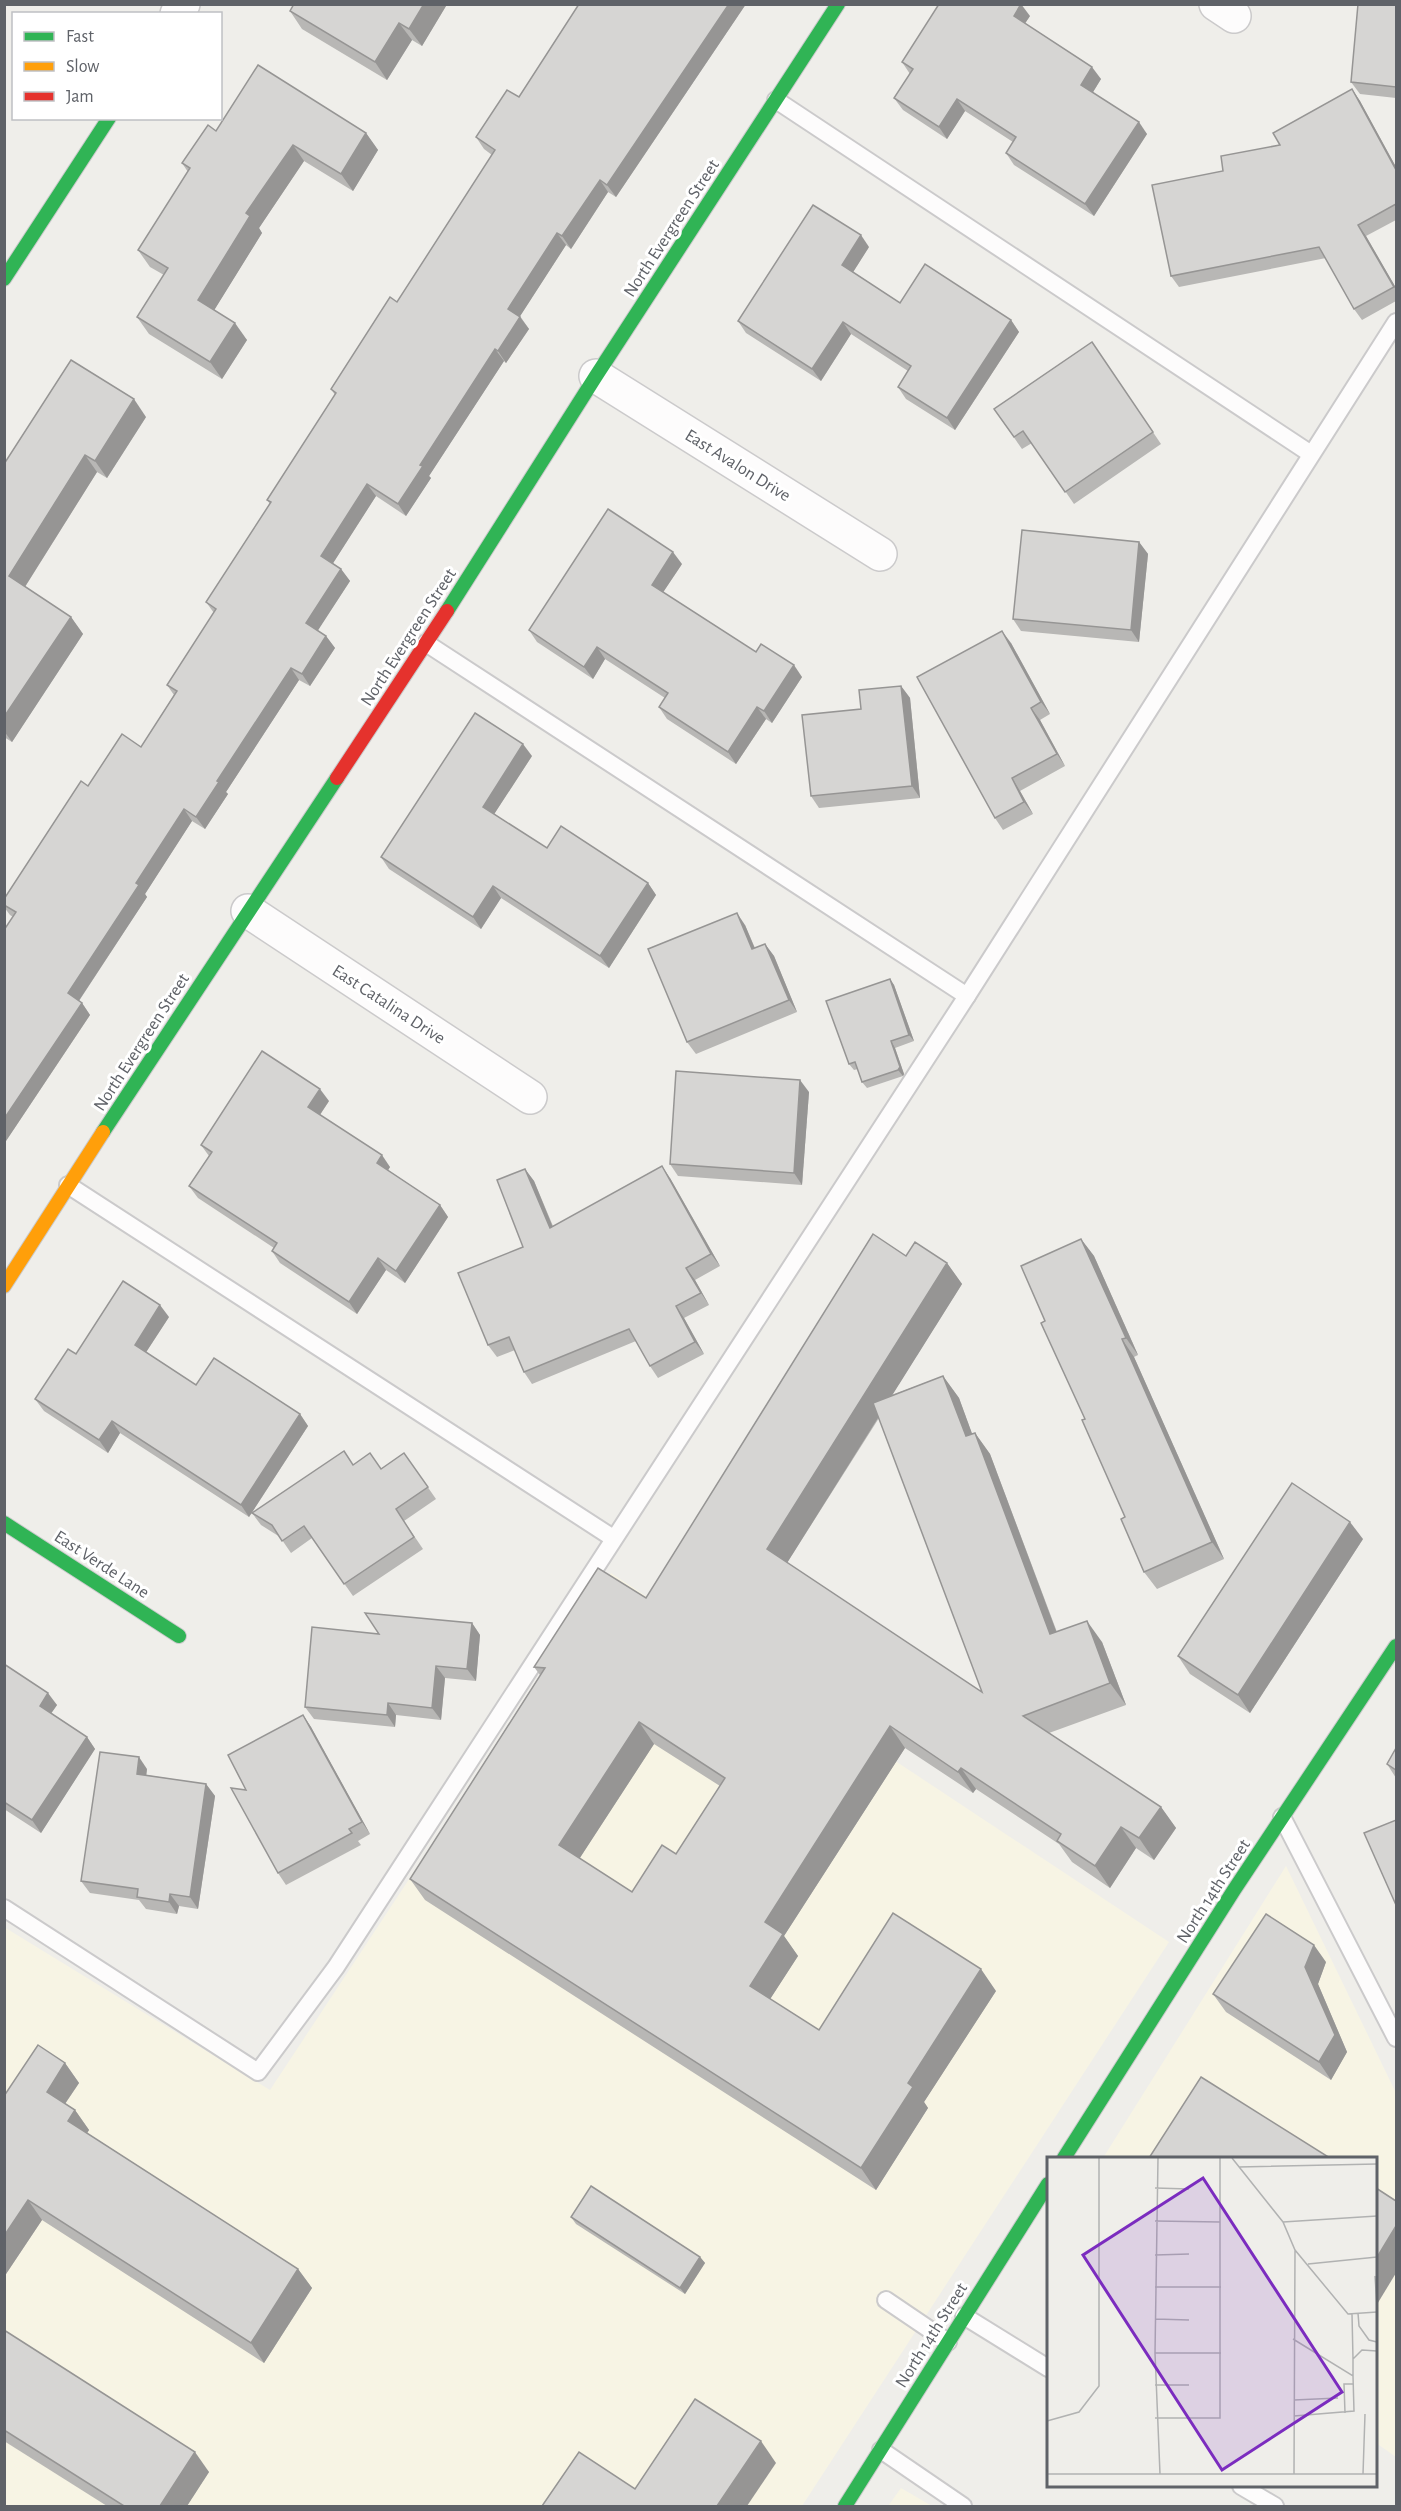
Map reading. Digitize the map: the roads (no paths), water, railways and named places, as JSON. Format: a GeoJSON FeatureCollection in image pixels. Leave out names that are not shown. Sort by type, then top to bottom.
{"type":"FeatureCollection","features":[{"type":"Feature","properties":{"kind":"street","name":"North Evergreen Street"},"geometry":{"type":"LineString","coordinates":[[4,1286],[68,1185],[426,643],[596,376],[838,4]]}},
{"type":"Feature","properties":{"kind":"street"},"geometry":{"type":"LineString","coordinates":[[4,279],[108,120]]}},
{"type":"Feature","properties":{"kind":"street","name":"East Avalon Drive"},"geometry":{"type":"LineString","coordinates":[[596,376],[880,554]]}},
{"type":"Feature","properties":{"kind":"street","name":"East Catalina Drive"},"geometry":{"type":"LineString","coordinates":[[248,911],[530,1096]]}},
{"type":"Feature","properties":{"kind":"street","name":"East Verde Lane"},"geometry":{"type":"LineString","coordinates":[[4,1523],[179,1636]]}},
{"type":"Feature","properties":{"kind":"street","name":"North 14th Street"},"geometry":{"type":"LineString","coordinates":[[1065,2157],[1282,1817],[1396,1646]]}},
{"type":"Feature","properties":{"kind":"street","name":"North 14th Street"},"geometry":{"type":"LineString","coordinates":[[845,2506],[1047,2186]]}},
{"type":"Feature","properties":{"kind":"lane"},"geometry":{"type":"LineString","coordinates":[[776,100],[1311,454]]}},
{"type":"Feature","properties":{"kind":"lane"},"geometry":{"type":"LineString","coordinates":[[4,1908],[258,2072],[336,1967],[967,996],[1396,322]]}},
{"type":"Feature","properties":{"kind":"lane"},"geometry":{"type":"LineString","coordinates":[[426,643],[967,996]]}},
{"type":"Feature","properties":{"kind":"lane"},"geometry":{"type":"LineString","coordinates":[[68,1185],[614,1538]]}},
{"type":"Feature","properties":{"kind":"lane"},"geometry":{"type":"LineString","coordinates":[[1282,1817],[1396,2038]]}},
{"type":"Feature","properties":{"kind":"lane"},"geometry":{"type":"LineString","coordinates":[[886,2300],[948,2342]]}},
{"type":"Feature","properties":{"kind":"lane"},"geometry":{"type":"LineString","coordinates":[[964,2316],[1047,2367]]}},
{"type":"Feature","properties":{"kind":"lane"},"geometry":{"type":"LineString","coordinates":[[880,2450],[963,2506]]}},
{"type":"Feature","properties":{"kind":"lane"},"geometry":{"type":"LineString","coordinates":[[1243,2487],[1275,2506]]}}]}
